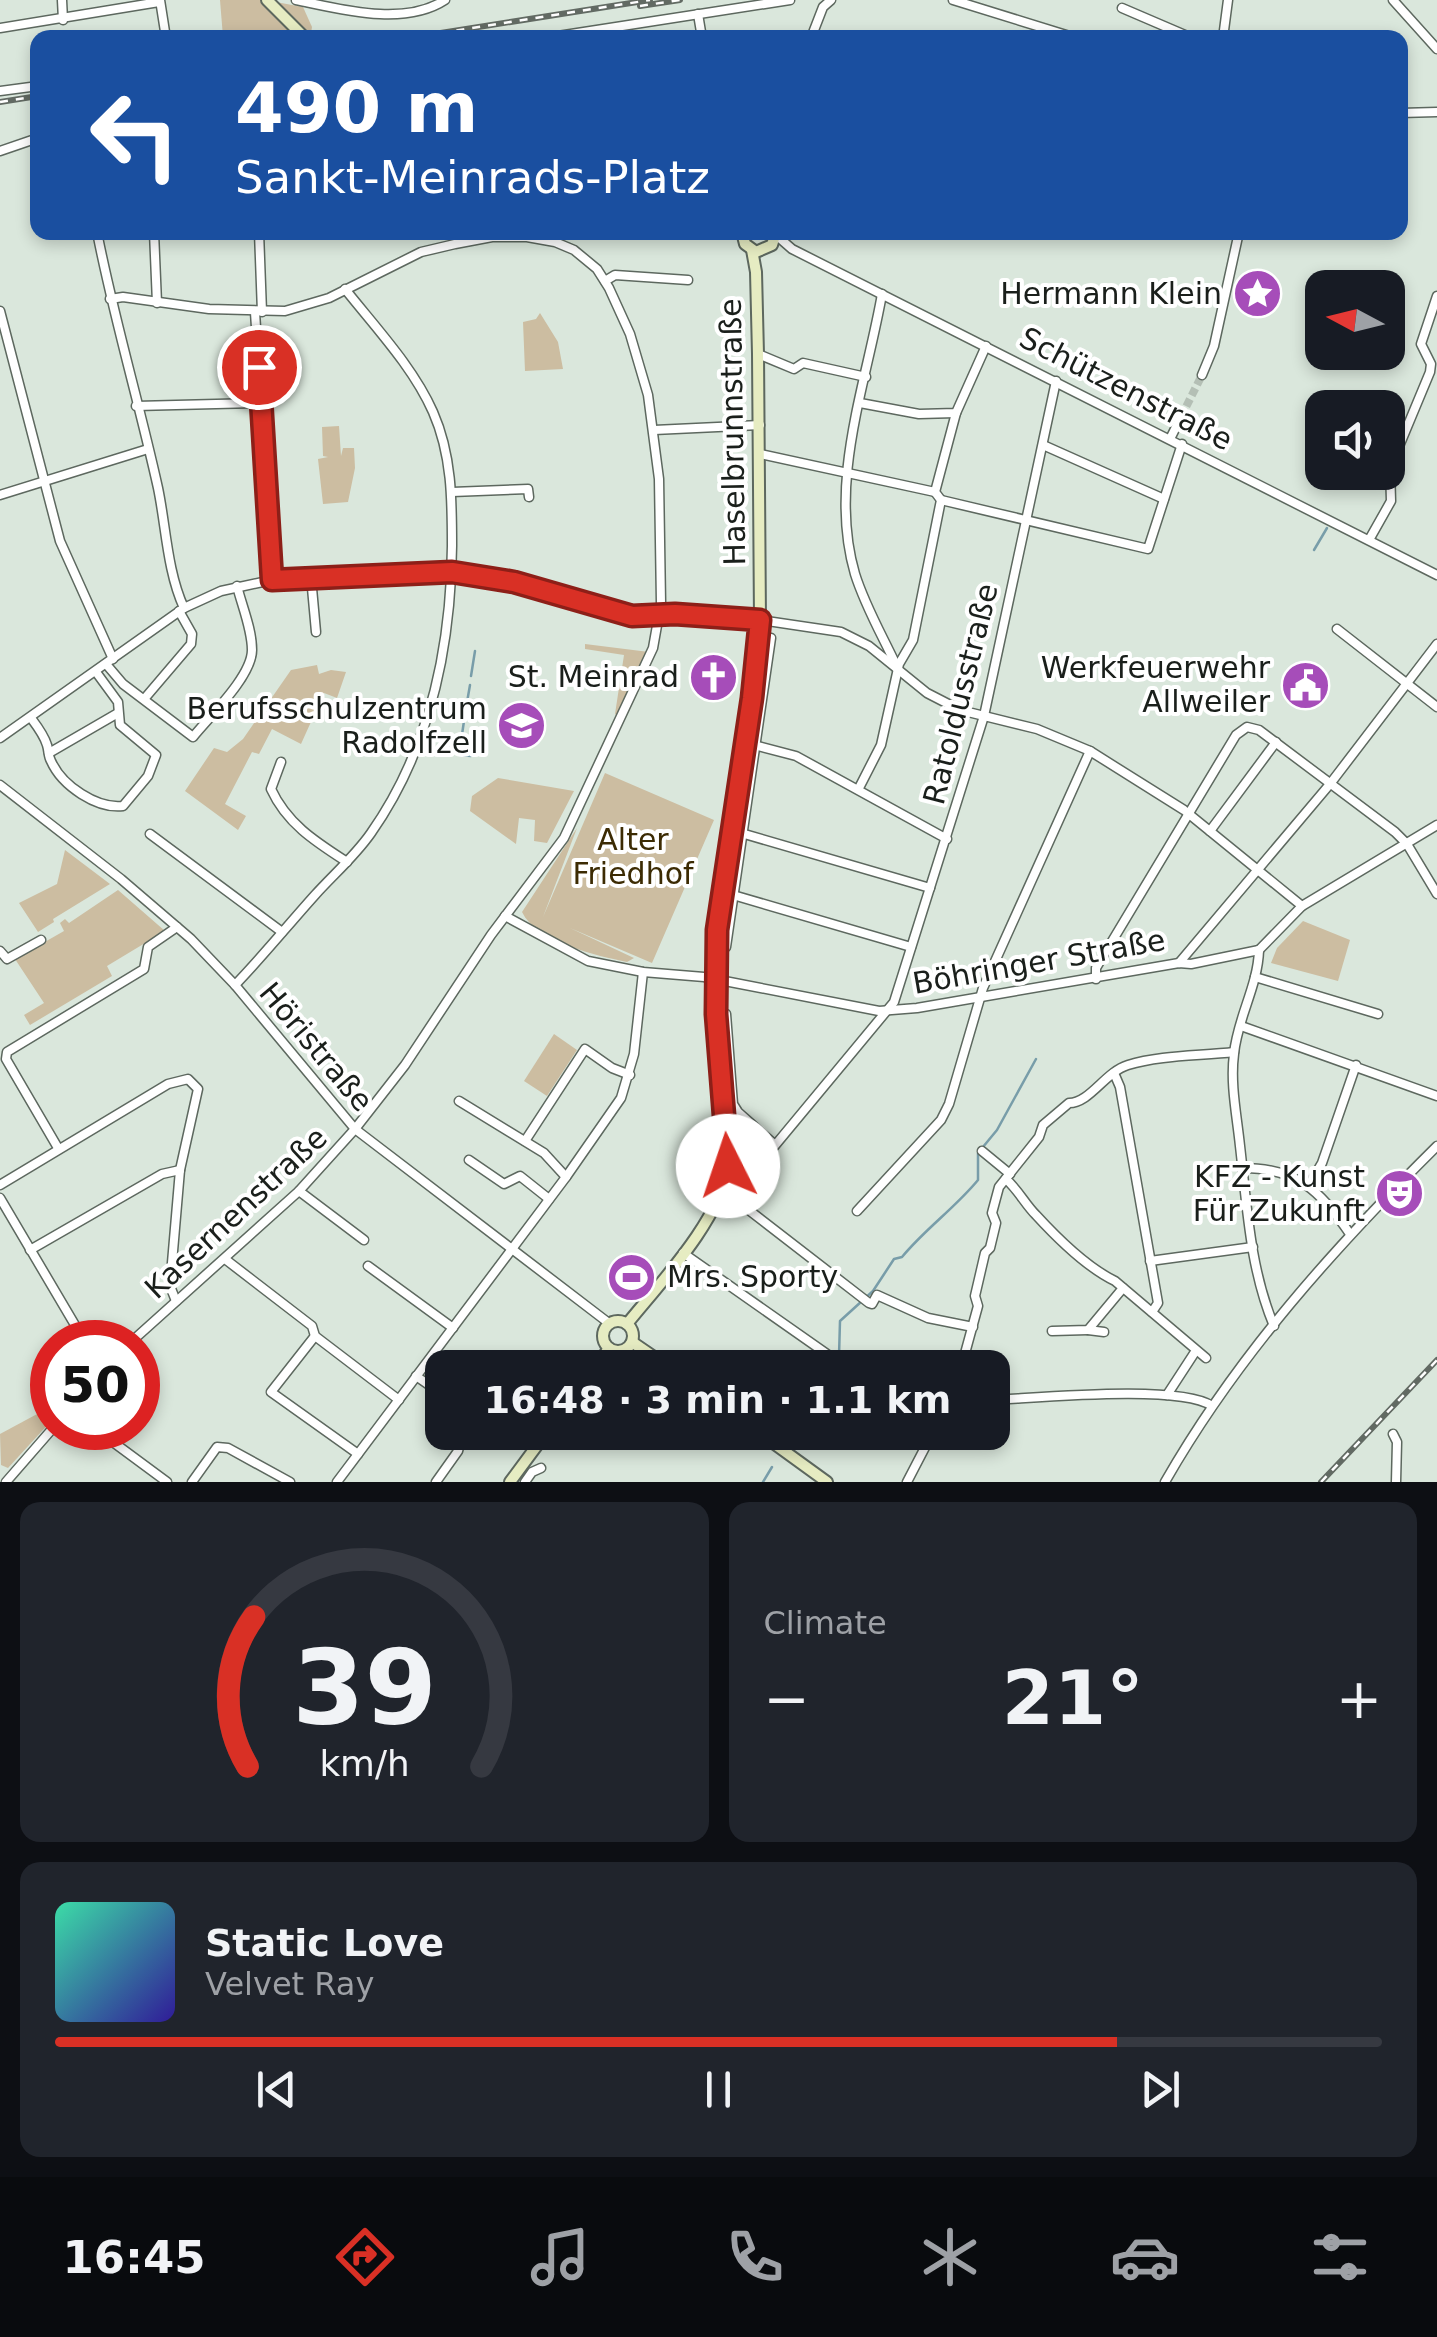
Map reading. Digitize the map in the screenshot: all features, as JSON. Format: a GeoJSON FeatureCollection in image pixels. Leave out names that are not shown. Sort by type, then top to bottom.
{"type":"FeatureCollection","features":[{"type":"Feature","properties":{"kind":"main road"},"geometry":{"type":"LineString","coordinates":[[267,0],[297,30]]}},
{"type":"Feature","properties":{"kind":"main road"},"geometry":{"type":"LineString","coordinates":[[743,240],[744,244],[767,243]]}},
{"type":"Feature","properties":{"kind":"main road","name":"Haselbrunnstraße"},"geometry":{"type":"LineString","coordinates":[[728,1192],[715,979],[717,930],[760,620],[756,272],[767,243]]}},
{"type":"Feature","properties":{"kind":"main road","name":"Böhringer Straße"},"geometry":{"type":"LineString","coordinates":[[627,1324],[728,1192]]}},
{"type":"Feature","properties":{"kind":"main road"},"geometry":{"type":"LineString","coordinates":[[619,1321],[632,1332],[632,1342],[622,1350],[610,1348],[604,1336],[610,1324],[619,1321]]}},
{"type":"Feature","properties":{"kind":"main road"},"geometry":{"type":"LineString","coordinates":[[632,1342],[644,1350]]}},
{"type":"Feature","properties":{"kind":"main road"},"geometry":{"type":"LineString","coordinates":[[510,1482],[534,1450]]}},
{"type":"Feature","properties":{"kind":"main road"},"geometry":{"type":"LineString","coordinates":[[783,1450],[828,1482]]}},
{"type":"Feature","properties":{"kind":"street"},"geometry":{"type":"LineString","coordinates":[[62,0],[63,20]]}},
{"type":"Feature","properties":{"kind":"street"},"geometry":{"type":"LineString","coordinates":[[296,0],[384,13],[418,12],[445,0]]}},
{"type":"Feature","properties":{"kind":"street"},"geometry":{"type":"LineString","coordinates":[[596,30],[790,0]]}},
{"type":"Feature","properties":{"kind":"street"},"geometry":{"type":"LineString","coordinates":[[812,0],[823,7]]}},
{"type":"Feature","properties":{"kind":"street"},"geometry":{"type":"LineString","coordinates":[[814,30],[823,7],[831,0]]}},
{"type":"Feature","properties":{"kind":"street"},"geometry":{"type":"LineString","coordinates":[[953,0],[1050,30]]}},
{"type":"Feature","properties":{"kind":"street"},"geometry":{"type":"LineString","coordinates":[[1224,30],[1228,0]]}},
{"type":"Feature","properties":{"kind":"street"},"geometry":{"type":"LineString","coordinates":[[1393,0],[1437,48]]}},
{"type":"Feature","properties":{"kind":"street"},"geometry":{"type":"LineString","coordinates":[[0,28],[159,1],[164,30]]}},
{"type":"Feature","properties":{"kind":"street"},"geometry":{"type":"LineString","coordinates":[[1122,8],[1173,30]]}},
{"type":"Feature","properties":{"kind":"street"},"geometry":{"type":"LineString","coordinates":[[698,14],[701,30]]}},
{"type":"Feature","properties":{"kind":"street"},"geometry":{"type":"LineString","coordinates":[[0,91],[30,87]]}},
{"type":"Feature","properties":{"kind":"street"},"geometry":{"type":"LineString","coordinates":[[1408,113],[1437,112]]}},
{"type":"Feature","properties":{"kind":"street"},"geometry":{"type":"LineString","coordinates":[[0,151],[30,141]]}},
{"type":"Feature","properties":{"kind":"street"},"geometry":{"type":"LineString","coordinates":[[99,240],[176,586],[192,634],[191,644],[145,698]]}},
{"type":"Feature","properties":{"kind":"street"},"geometry":{"type":"LineString","coordinates":[[154,240],[157,303]]}},
{"type":"Feature","properties":{"kind":"street"},"geometry":{"type":"LineString","coordinates":[[259,240],[262,403],[272,580]]}},
{"type":"Feature","properties":{"kind":"street"},"geometry":{"type":"LineString","coordinates":[[110,299],[123,297],[259,312],[294,310],[421,252],[482,240]]}},
{"type":"Feature","properties":{"kind":"street"},"geometry":{"type":"LineString","coordinates":[[546,240],[581,254],[605,281],[615,274],[688,280]]}},
{"type":"Feature","properties":{"kind":"street"},"geometry":{"type":"LineString","coordinates":[[1202,375],[1214,346],[1237,240]]}},
{"type":"Feature","properties":{"kind":"street","name":"Schützenstraße"},"geometry":{"type":"LineString","coordinates":[[767,243],[792,249],[1437,575]]}},
{"type":"Feature","properties":{"kind":"street","name":"Kasernenstraße"},"geometry":{"type":"LineString","coordinates":[[155,1320],[299,1191],[405,1065],[505,916],[553,854],[653,648],[660,614],[660,507],[654,430],[635,350],[605,281]]}},
{"type":"Feature","properties":{"kind":"street"},"geometry":{"type":"LineString","coordinates":[[235,986],[347,862],[384,812],[420,739],[439,678],[452,572],[452,492],[446,450],[428,400],[346,289]]}},
{"type":"Feature","properties":{"kind":"street"},"geometry":{"type":"LineString","coordinates":[[882,294],[847,472],[845,523],[854,572],[898,669]]}},
{"type":"Feature","properties":{"kind":"street"},"geometry":{"type":"LineString","coordinates":[[1369,540],[1391,501],[1390,468],[1430,372],[1421,344],[1437,296]]}},
{"type":"Feature","properties":{"kind":"street"},"geometry":{"type":"LineString","coordinates":[[0,312],[43,484],[73,574],[110,661],[123,684],[194,737],[244,674],[251,658],[251,639],[237,586]]}},
{"type":"Feature","properties":{"kind":"street"},"geometry":{"type":"LineString","coordinates":[[859,788],[881,745],[898,669],[913,640],[956,414],[986,346]]}},
{"type":"Feature","properties":{"kind":"street"},"geometry":{"type":"LineString","coordinates":[[758,354],[794,369],[803,364],[866,376]]}},
{"type":"Feature","properties":{"kind":"street","name":"Ratoldusstraße"},"geometry":{"type":"LineString","coordinates":[[888,1011],[984,716],[1056,382]]}},
{"type":"Feature","properties":{"kind":"street"},"geometry":{"type":"LineString","coordinates":[[136,406],[262,403]]}},
{"type":"Feature","properties":{"kind":"street"},"geometry":{"type":"LineString","coordinates":[[860,404],[919,414],[956,414]]}},
{"type":"Feature","properties":{"kind":"street"},"geometry":{"type":"LineString","coordinates":[[1170,439],[1181,417]]}},
{"type":"Feature","properties":{"kind":"street"},"geometry":{"type":"LineString","coordinates":[[654,430],[760,426]]}},
{"type":"Feature","properties":{"kind":"street"},"geometry":{"type":"LineString","coordinates":[[760,454],[847,472],[1148,549],[1182,444]]}},
{"type":"Feature","properties":{"kind":"street"},"geometry":{"type":"LineString","coordinates":[[1043,445],[1164,499]]}},
{"type":"Feature","properties":{"kind":"street"},"geometry":{"type":"LineString","coordinates":[[0,495],[148,449]]}},
{"type":"Feature","properties":{"kind":"street"},"geometry":{"type":"LineString","coordinates":[[452,492],[528,489],[529,496]]}},
{"type":"Feature","properties":{"kind":"street"},"geometry":{"type":"LineString","coordinates":[[0,738],[182,610],[237,586],[272,580],[452,572],[514,582],[614,612],[760,620],[841,632],[869,646],[914,684],[940,700],[1037,729],[1090,752],[1190,814],[1302,906]]}},
{"type":"Feature","properties":{"kind":"street"},"geometry":{"type":"LineString","coordinates":[[311,578],[316,632]]}},
{"type":"Feature","properties":{"kind":"street"},"geometry":{"type":"LineString","coordinates":[[1336,629],[1437,707]]}},
{"type":"Feature","properties":{"kind":"street"},"geometry":{"type":"LineString","coordinates":[[726,947],[770,638]]}},
{"type":"Feature","properties":{"kind":"street"},"geometry":{"type":"LineString","coordinates":[[1179,963],[1330,784],[1437,644]]}},
{"type":"Feature","properties":{"kind":"street"},"geometry":{"type":"LineString","coordinates":[[30,718],[47,742],[61,775],[94,802],[107,807],[123,806],[148,776],[156,755],[120,725],[118,702],[96,672]]}},
{"type":"Feature","properties":{"kind":"street"},"geometry":{"type":"LineString","coordinates":[[49,753],[119,712]]}},
{"type":"Feature","properties":{"kind":"street"},"geometry":{"type":"LineString","coordinates":[[1096,979],[1096,968],[1236,735],[1247,727],[1276,742],[1407,844],[1437,894]]}},
{"type":"Feature","properties":{"kind":"street"},"geometry":{"type":"LineString","coordinates":[[1210,831],[1276,742]]}},
{"type":"Feature","properties":{"kind":"street"},"geometry":{"type":"LineString","coordinates":[[754,745],[786,752],[859,788],[884,807],[896,809],[946,839]]}},
{"type":"Feature","properties":{"kind":"street"},"geometry":{"type":"LineString","coordinates":[[856,1211],[941,1120],[981,997],[1090,752]]}},
{"type":"Feature","properties":{"kind":"street"},"geometry":{"type":"LineString","coordinates":[[281,762],[271,789],[282,808],[304,834],[347,862]]}},
{"type":"Feature","properties":{"kind":"street","name":"Höristraße"},"geometry":{"type":"LineString","coordinates":[[0,785],[123,880],[177,928],[235,986],[355,1129],[610,1324]]}},
{"type":"Feature","properties":{"kind":"street"},"geometry":{"type":"LineString","coordinates":[[1274,1326],[1262,1298],[1252,1247],[1234,1086],[1234,1052],[1255,977],[1258,950],[1302,906],[1437,825]]}},
{"type":"Feature","properties":{"kind":"street"},"geometry":{"type":"LineString","coordinates":[[742,833],[930,888]]}},
{"type":"Feature","properties":{"kind":"street"},"geometry":{"type":"LineString","coordinates":[[150,834],[282,932]]}},
{"type":"Feature","properties":{"kind":"street"},"geometry":{"type":"LineString","coordinates":[[732,895],[910,947]]}},
{"type":"Feature","properties":{"kind":"street"},"geometry":{"type":"LineString","coordinates":[[505,916],[574,956],[643,972],[715,979],[888,1011]]}},
{"type":"Feature","properties":{"kind":"street"},"geometry":{"type":"LineString","coordinates":[[58,1148],[6,1059],[7,1052],[144,969],[148,947],[177,928]]}},
{"type":"Feature","properties":{"kind":"street"},"geometry":{"type":"LineString","coordinates":[[0,951],[7,959],[40,940]]}},
{"type":"Feature","properties":{"kind":"street","name":"Böhringer Straße"},"geometry":{"type":"LineString","coordinates":[[728,1192],[888,1011],[1192,964],[1258,950]]}},
{"type":"Feature","properties":{"kind":"street"},"geometry":{"type":"LineString","coordinates":[[337,1482],[621,1098],[630,1075],[643,972]]}},
{"type":"Feature","properties":{"kind":"street"},"geometry":{"type":"LineString","coordinates":[[1255,977],[1378,1014]]}},
{"type":"Feature","properties":{"kind":"street"},"geometry":{"type":"LineString","coordinates":[[726,1014],[734,1104],[774,1144]]}},
{"type":"Feature","properties":{"kind":"street"},"geometry":{"type":"LineString","coordinates":[[1242,1026],[1437,1096]]}},
{"type":"Feature","properties":{"kind":"street"},"geometry":{"type":"LineString","coordinates":[[525,1141],[585,1049],[630,1075]]}},
{"type":"Feature","properties":{"kind":"street"},"geometry":{"type":"LineString","coordinates":[[966,1350],[978,1306],[975,1296],[996,1222],[992,1213],[995,1199],[1044,1124],[1069,1102],[1078,1103],[1096,1090],[1099,1082],[1130,1064],[1234,1052]]}},
{"type":"Feature","properties":{"kind":"street"},"geometry":{"type":"LineString","coordinates":[[1309,1185],[1322,1163],[1356,1065]]}},
{"type":"Feature","properties":{"kind":"street"},"geometry":{"type":"LineString","coordinates":[[1114,1073],[1120,1087],[1158,1304],[1152,1312]]}},
{"type":"Feature","properties":{"kind":"street"},"geometry":{"type":"LineString","coordinates":[[0,1185],[182,1078],[195,1084],[198,1089],[180,1170],[170,1286],[176,1300]]}},
{"type":"Feature","properties":{"kind":"street"},"geometry":{"type":"LineString","coordinates":[[460,1101],[544,1153],[566,1177]]}},
{"type":"Feature","properties":{"kind":"street"},"geometry":{"type":"LineString","coordinates":[[1165,1482],[1232,1374],[1350,1234],[1437,1146]]}},
{"type":"Feature","properties":{"kind":"street"},"geometry":{"type":"LineString","coordinates":[[982,1151],[1008,1176],[1034,1214],[1100,1274],[1123,1288],[1206,1358]]}},
{"type":"Feature","properties":{"kind":"street"},"geometry":{"type":"LineString","coordinates":[[470,1160],[504,1184],[520,1176],[549,1198]]}},
{"type":"Feature","properties":{"kind":"street"},"geometry":{"type":"LineString","coordinates":[[1242,1168],[1271,1168],[1309,1185],[1350,1234]]}},
{"type":"Feature","properties":{"kind":"street"},"geometry":{"type":"LineString","coordinates":[[30,1250],[162,1174],[180,1170]]}},
{"type":"Feature","properties":{"kind":"street"},"geometry":{"type":"LineString","coordinates":[[299,1191],[364,1240]]}},
{"type":"Feature","properties":{"kind":"street"},"geometry":{"type":"LineString","coordinates":[[728,1192],[872,1304],[877,1295],[928,1318],[973,1327]]}},
{"type":"Feature","properties":{"kind":"street"},"geometry":{"type":"LineString","coordinates":[[0,1198],[72,1320]]}},
{"type":"Feature","properties":{"kind":"street"},"geometry":{"type":"LineString","coordinates":[[1150,1261],[1252,1247]]}},
{"type":"Feature","properties":{"kind":"street"},"geometry":{"type":"LineString","coordinates":[[682,1252],[822,1350]]}},
{"type":"Feature","properties":{"kind":"street"},"geometry":{"type":"LineString","coordinates":[[225,1258],[312,1326],[315,1336],[399,1400]]}},
{"type":"Feature","properties":{"kind":"street"},"geometry":{"type":"LineString","coordinates":[[368,1266],[453,1328]]}},
{"type":"Feature","properties":{"kind":"street"},"geometry":{"type":"LineString","coordinates":[[1088,1330],[1123,1288]]}},
{"type":"Feature","properties":{"kind":"street"},"geometry":{"type":"LineString","coordinates":[[1052,1331],[1104,1332]]}},
{"type":"Feature","properties":{"kind":"street"},"geometry":{"type":"LineString","coordinates":[[315,1336],[271,1392],[358,1454]]}},
{"type":"Feature","properties":{"kind":"street"},"geometry":{"type":"LineString","coordinates":[[1166,1395],[1195,1352]]}},
{"type":"Feature","properties":{"kind":"street"},"geometry":{"type":"LineString","coordinates":[[416,1376],[425,1382]]}},
{"type":"Feature","properties":{"kind":"street"},"geometry":{"type":"LineString","coordinates":[[1010,1399],[1166,1395],[1202,1399],[1212,1406]]}},
{"type":"Feature","properties":{"kind":"street"},"geometry":{"type":"LineString","coordinates":[[1393,1434],[1397,1442],[1396,1482]]}},
{"type":"Feature","properties":{"kind":"street"},"geometry":{"type":"LineString","coordinates":[[192,1482],[218,1447],[228,1448],[290,1482]]}},
{"type":"Feature","properties":{"kind":"street"},"geometry":{"type":"LineString","coordinates":[[6,1482],[34,1450]]}},
{"type":"Feature","properties":{"kind":"street"},"geometry":{"type":"LineString","coordinates":[[124,1450],[167,1482]]}},
{"type":"Feature","properties":{"kind":"street"},"geometry":{"type":"LineString","coordinates":[[436,1482],[458,1450]]}},
{"type":"Feature","properties":{"kind":"street"},"geometry":{"type":"LineString","coordinates":[[907,1482],[924,1450]]}},
{"type":"Feature","properties":{"kind":"street"},"geometry":{"type":"LineString","coordinates":[[525,1482],[540,1468]]}},
{"type":"Feature","properties":{"kind":"green space"},"geometry":{"type":"Polygon","coordinates":[[[220,0],[265,0],[303,7],[312,27],[312,30],[222,30],[220,0]]]}},
{"type":"Feature","properties":{"kind":"green space"},"geometry":{"type":"Polygon","coordinates":[[[540,313],[558,342],[563,369],[525,371],[523,322],[536,319],[540,313]]]}},
{"type":"Feature","properties":{"kind":"green space"},"geometry":{"type":"Polygon","coordinates":[[[339,426],[341,456],[343,448],[354,448],[355,468],[348,502],[323,504],[318,459],[328,457],[323,456],[322,427],[339,426]]]}},
{"type":"Feature","properties":{"kind":"green space"},"geometry":{"type":"Polygon","coordinates":[[[585,644],[649,652],[620,718],[615,714],[624,655],[585,649],[585,644]]]}},
{"type":"Feature","properties":{"kind":"green space"},"geometry":{"type":"Polygon","coordinates":[[[317,665],[319,674],[331,670],[346,672],[337,698],[324,693],[301,744],[272,729],[259,754],[252,752],[225,804],[246,816],[238,830],[185,791],[214,748],[227,752],[243,739],[291,670],[317,665]]]}},
{"type":"Feature","properties":{"kind":"green space","name":"Alter Friedhof"},"geometry":{"type":"Polygon","coordinates":[[[605,773],[714,820],[652,963],[570,928],[634,958],[627,962],[569,946],[540,932],[522,912],[577,828],[543,917],[605,773]]]}},
{"type":"Feature","properties":{"kind":"green space"},"geometry":{"type":"Polygon","coordinates":[[[498,778],[574,791],[547,843],[534,841],[535,820],[519,818],[516,844],[470,811],[472,796],[498,778]]]}},
{"type":"Feature","properties":{"kind":"green space"},"geometry":{"type":"Polygon","coordinates":[[[65,850],[110,884],[38,932],[19,903],[57,884],[65,850]]]}},
{"type":"Feature","properties":{"kind":"green space"},"geometry":{"type":"Polygon","coordinates":[[[118,890],[165,931],[107,966],[112,976],[30,1025],[24,1015],[44,1003],[15,959],[64,931],[60,923],[65,919],[69,923],[118,890]]]}},
{"type":"Feature","properties":{"kind":"green space"},"geometry":{"type":"Polygon","coordinates":[[[1303,921],[1350,940],[1338,981],[1271,963],[1277,948],[1303,921]]]}},
{"type":"Feature","properties":{"kind":"green space"},"geometry":{"type":"Polygon","coordinates":[[[554,1034],[577,1050],[547,1096],[524,1081],[554,1034]]]}},
{"type":"Feature","properties":{"kind":"green space"},"geometry":{"type":"Polygon","coordinates":[[[729,1109],[765,1139],[730,1186],[734,1153],[729,1109]]]}},
{"type":"Feature","properties":{"kind":"green space"},"geometry":{"type":"Polygon","coordinates":[[[30,1418],[30,1444],[8,1468],[1,1465],[0,1434],[30,1418]]]}},
{"type":"Feature","properties":{"kind":"waterway"},"geometry":{"type":"LineString","coordinates":[[1314,550],[1327,528]]}},
{"type":"Feature","properties":{"kind":"waterway"},"geometry":{"type":"LineString","coordinates":[[471,676],[475,651]]}},
{"type":"Feature","properties":{"kind":"waterway"},"geometry":{"type":"LineString","coordinates":[[466,708],[470,685]]}},
{"type":"Feature","properties":{"kind":"waterway"},"geometry":{"type":"LineString","coordinates":[[464,721],[459,755],[471,756]]}},
{"type":"Feature","properties":{"kind":"waterway"},"geometry":{"type":"LineString","coordinates":[[839,1350],[840,1321],[873,1291],[894,1259],[902,1257],[978,1180],[978,1153],[997,1130],[1036,1059]]}},
{"type":"Feature","properties":{"kind":"waterway"},"geometry":{"type":"LineString","coordinates":[[763,1482],[772,1467]]}},
{"type":"Feature","properties":{"kind":"tunnel"},"geometry":{"type":"LineString","coordinates":[[1181,417],[1202,375]]}},
{"type":"Feature","properties":{"kind":"railway"},"geometry":{"type":"LineString","coordinates":[[460,30],[650,0]]}},
{"type":"Feature","properties":{"kind":"railway"},"geometry":{"type":"LineString","coordinates":[[640,6],[680,0]]}},
{"type":"Feature","properties":{"kind":"railway"},"geometry":{"type":"LineString","coordinates":[[0,102],[30,97]]}},
{"type":"Feature","properties":{"kind":"railway"},"geometry":{"type":"LineString","coordinates":[[1321,1482],[1437,1360]]}},
{"type":"Feature","properties":{"kind":"place","name":"Hermann Klein"},"geometry":{"type":"Point","coordinates":[1257,294]}},
{"type":"Feature","properties":{"kind":"place","name":"St. Meinrad"},"geometry":{"type":"Point","coordinates":[714,677]}},
{"type":"Feature","properties":{"kind":"place","name":"Werkfeuerwehr Allweiler"},"geometry":{"type":"Point","coordinates":[1305,685]}},
{"type":"Feature","properties":{"kind":"place","name":"Berufsschulzentrum Radolfzell"},"geometry":{"type":"Point","coordinates":[522,726]}},
{"type":"Feature","properties":{"kind":"place","name":"KFZ - Kunst Für Zukunft"},"geometry":{"type":"Point","coordinates":[1400,1194]}},
{"type":"Feature","properties":{"kind":"place","name":"Mrs. Sporty"},"geometry":{"type":"Point","coordinates":[632,1277]}},
{"type":"Feature","properties":{"kind":"route"},"geometry":{"type":"LineString","coordinates":[[259,367],[272,580],[452,572],[514,582],[632,616],[675,614],[760,620],[717,930],[716,1014],[728,1166]]}}]}
